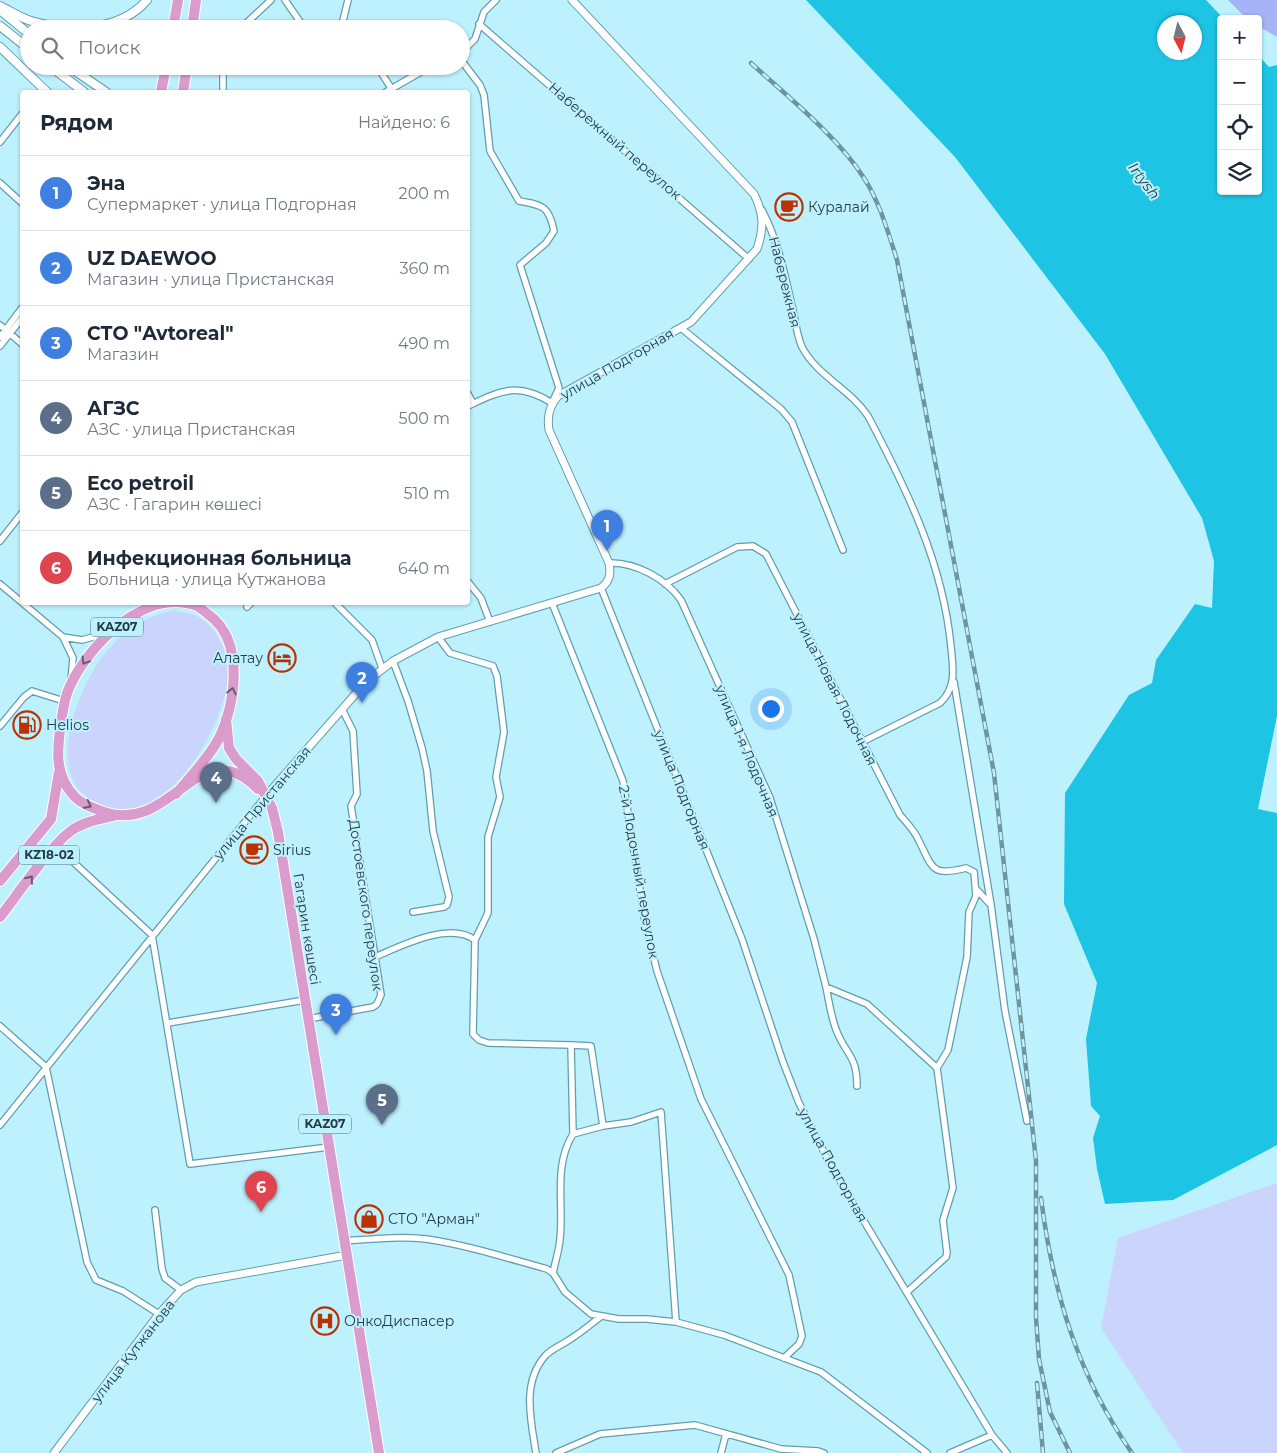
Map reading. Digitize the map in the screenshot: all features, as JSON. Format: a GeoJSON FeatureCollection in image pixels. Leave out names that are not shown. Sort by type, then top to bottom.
{"type":"FeatureCollection","features":[{"type":"Feature","properties":{"kind":"highway"},"geometry":{"type":"LineString","coordinates":[[175,20],[178,0]]}},
{"type":"Feature","properties":{"kind":"highway"},"geometry":{"type":"LineString","coordinates":[[193,20],[196,0]]}},
{"type":"Feature","properties":{"kind":"highway"},"geometry":{"type":"LineString","coordinates":[[161,90],[164,75]]}},
{"type":"Feature","properties":{"kind":"highway"},"geometry":{"type":"LineString","coordinates":[[183,90],[186,75]]}},
{"type":"Feature","properties":{"kind":"highway","name":"KAZ07"},"geometry":{"type":"LineString","coordinates":[[176,794],[218,740],[226,720],[234,681],[232,649],[219,622],[197,605]]}},
{"type":"Feature","properties":{"kind":"highway","name":"KAZ07"},"geometry":{"type":"LineString","coordinates":[[145,606],[116,628],[90,652],[70,685],[64,701],[56,754],[59,772],[74,796],[85,805],[113,816],[135,815],[157,806],[207,771],[225,768],[235,771],[250,780],[266,796]]}},
{"type":"Feature","properties":{"kind":"highway","name":"KAZ07"},"geometry":{"type":"LineString","coordinates":[[226,720],[229,748],[236,759],[254,774],[266,796]]}},
{"type":"Feature","properties":{"kind":"highway","name":"KZ18-02"},"geometry":{"type":"LineString","coordinates":[[0,881],[50,819],[59,772]]}},
{"type":"Feature","properties":{"kind":"highway","name":"Гагарин көшесі"},"geometry":{"type":"LineString","coordinates":[[266,796],[272,808],[278,832],[379,1453]]}},
{"type":"Feature","properties":{"kind":"highway","name":"KZ18-02"},"geometry":{"type":"LineString","coordinates":[[0,917],[56,846],[72,830],[86,823],[113,816]]}},
{"type":"Feature","properties":{"kind":"main road"},"geometry":{"type":"LineString","coordinates":[[119,20],[140,8],[147,0]]}},
{"type":"Feature","properties":{"kind":"main road"},"geometry":{"type":"LineString","coordinates":[[0,6],[28,20]]}},
{"type":"Feature","properties":{"kind":"main road"},"geometry":{"type":"LineString","coordinates":[[0,10],[20,27]]}},
{"type":"Feature","properties":{"kind":"main road"},"geometry":{"type":"LineString","coordinates":[[0,26],[20,42]]}},
{"type":"Feature","properties":{"kind":"main road"},"geometry":{"type":"LineString","coordinates":[[0,47],[20,67]]}},
{"type":"Feature","properties":{"kind":"main road"},"geometry":{"type":"LineString","coordinates":[[29,75],[44,90]]}},
{"type":"Feature","properties":{"kind":"main road"},"geometry":{"type":"LineString","coordinates":[[62,75],[81,90]]}},
{"type":"Feature","properties":{"kind":"main road"},"geometry":{"type":"LineString","coordinates":[[81,75],[103,90]]}},
{"type":"Feature","properties":{"kind":"street"},"geometry":{"type":"LineString","coordinates":[[250,20],[271,0]]}},
{"type":"Feature","properties":{"kind":"street"},"geometry":{"type":"LineString","coordinates":[[285,0],[299,20]]}},
{"type":"Feature","properties":{"kind":"street"},"geometry":{"type":"LineString","coordinates":[[343,20],[348,0]]}},
{"type":"Feature","properties":{"kind":"street"},"geometry":{"type":"LineString","coordinates":[[470,45],[475,40],[484,12],[496,0]]}},
{"type":"Feature","properties":{"kind":"street","name":"Набережная"},"geometry":{"type":"LineString","coordinates":[[572,0],[746,184],[774,232],[801,345],[818,369],[862,407],[904,484],[944,591],[954,682],[991,905],[1006,1011],[1028,1122]]}},
{"type":"Feature","properties":{"kind":"street","name":"Набережный переулок"},"geometry":{"type":"LineString","coordinates":[[479,24],[749,259]]}},
{"type":"Feature","properties":{"kind":"street"},"geometry":{"type":"LineString","coordinates":[[470,72],[480,85],[484,95],[490,151],[519,201],[541,205],[551,216],[554,231],[546,243],[520,265],[560,388],[552,403],[535,392],[516,389],[489,396],[470,405]]}},
{"type":"Feature","properties":{"kind":"street"},"geometry":{"type":"LineString","coordinates":[[223,75],[223,90]]}},
{"type":"Feature","properties":{"kind":"street"},"geometry":{"type":"LineString","coordinates":[[380,75],[388,90],[415,75]]}},
{"type":"Feature","properties":{"kind":"street"},"geometry":{"type":"LineString","coordinates":[[0,142],[20,117]]}},
{"type":"Feature","properties":{"kind":"street"},"geometry":{"type":"LineString","coordinates":[[0,183],[20,201]]}},
{"type":"Feature","properties":{"kind":"street","name":"улица Подгорная"},"geometry":{"type":"LineString","coordinates":[[609,563],[549,430],[548,414],[552,403],[558,396],[691,322],[757,250],[761,237],[762,210]]}},
{"type":"Feature","properties":{"kind":"street"},"geometry":{"type":"LineString","coordinates":[[0,346],[20,311]]}},
{"type":"Feature","properties":{"kind":"street"},"geometry":{"type":"LineString","coordinates":[[0,337],[20,320]]}},
{"type":"Feature","properties":{"kind":"street"},"geometry":{"type":"LineString","coordinates":[[0,325],[20,342]]}},
{"type":"Feature","properties":{"kind":"street"},"geometry":{"type":"LineString","coordinates":[[681,328],[781,409],[792,422],[843,550]]}},
{"type":"Feature","properties":{"kind":"street"},"geometry":{"type":"LineString","coordinates":[[0,541],[20,516]]}},
{"type":"Feature","properties":{"kind":"street","name":"улица Новая Лодочная"},"geometry":{"type":"LineString","coordinates":[[665,584],[737,547],[746,545],[760,549],[766,554],[900,815],[920,841],[930,866],[946,871],[972,869],[976,888]]}},
{"type":"Feature","properties":{"kind":"street"},"geometry":{"type":"LineString","coordinates":[[601,588],[609,578],[609,563]]}},
{"type":"Feature","properties":{"kind":"street","name":"улица 1-я Лодочная"},"geometry":{"type":"LineString","coordinates":[[609,563],[628,563],[636,566],[674,590],[682,600],[770,798],[814,939],[837,1033],[853,1058],[857,1070],[857,1086]]}},
{"type":"Feature","properties":{"kind":"street"},"geometry":{"type":"LineString","coordinates":[[0,584],[20,601]]}},
{"type":"Feature","properties":{"kind":"street"},"geometry":{"type":"LineString","coordinates":[[470,584],[481,598],[490,622]]}},
{"type":"Feature","properties":{"kind":"street","name":"улица Подгорная"},"geometry":{"type":"LineString","coordinates":[[601,588],[742,939],[799,1103],[831,1166],[992,1435],[1007,1453]]}},
{"type":"Feature","properties":{"kind":"street","name":"улица Пристанская"},"geometry":{"type":"LineString","coordinates":[[0,1125],[266,796],[342,709],[382,668],[438,637],[601,588]]}},
{"type":"Feature","properties":{"kind":"street","name":"2-й Лодочный переулок"},"geometry":{"type":"LineString","coordinates":[[552,603],[623,781],[645,922],[657,971],[701,1099],[789,1275],[802,1336],[794,1350],[784,1358]]}},
{"type":"Feature","properties":{"kind":"street"},"geometry":{"type":"LineString","coordinates":[[25,605],[63,637],[73,658],[70,685]]}},
{"type":"Feature","properties":{"kind":"street"},"geometry":{"type":"LineString","coordinates":[[337,605],[372,640],[382,668]]}},
{"type":"Feature","properties":{"kind":"street"},"geometry":{"type":"LineString","coordinates":[[63,637],[82,640],[100,636],[116,628]]}},
{"type":"Feature","properties":{"kind":"street"},"geometry":{"type":"LineString","coordinates":[[438,637],[450,653],[493,666],[498,685],[504,732],[496,776],[500,797],[488,837],[488,913],[475,940],[473,1034],[479,1040],[488,1043],[591,1046],[603,1126]]}},
{"type":"Feature","properties":{"kind":"street"},"geometry":{"type":"LineString","coordinates":[[392,661],[408,701],[422,748],[427,771],[433,831],[449,897],[444,907],[413,912]]}},
{"type":"Feature","properties":{"kind":"street"},"geometry":{"type":"LineString","coordinates":[[862,742],[940,703],[946,697],[954,682]]}},
{"type":"Feature","properties":{"kind":"street"},"geometry":{"type":"LineString","coordinates":[[0,726],[24,696],[32,692],[45,694],[64,701]]}},
{"type":"Feature","properties":{"kind":"street","name":"Достоевского переулок"},"geometry":{"type":"LineString","coordinates":[[308,1019],[373,1007],[377,1004],[381,995],[352,806],[357,794],[353,731],[348,717],[342,709]]}},
{"type":"Feature","properties":{"kind":"street"},"geometry":{"type":"LineString","coordinates":[[56,846],[152,935],[190,1164],[329,1147]]}},
{"type":"Feature","properties":{"kind":"street"},"geometry":{"type":"LineString","coordinates":[[907,1292],[946,1257],[947,1253],[943,1220],[953,1188],[937,1068],[948,1050],[967,957],[969,912],[976,896],[976,888]]}},
{"type":"Feature","properties":{"kind":"street"},"geometry":{"type":"LineString","coordinates":[[976,888],[991,905]]}},
{"type":"Feature","properties":{"kind":"street"},"geometry":{"type":"LineString","coordinates":[[375,957],[418,939],[459,932],[475,940]]}},
{"type":"Feature","properties":{"kind":"street"},"geometry":{"type":"LineString","coordinates":[[826,987],[867,1004],[937,1068]]}},
{"type":"Feature","properties":{"kind":"street"},"geometry":{"type":"LineString","coordinates":[[168,1024],[305,1000]]}},
{"type":"Feature","properties":{"kind":"street"},"geometry":{"type":"LineString","coordinates":[[0,1026],[46,1067],[89,1269],[96,1280],[123,1291],[159,1314]]}},
{"type":"Feature","properties":{"kind":"street"},"geometry":{"type":"LineString","coordinates":[[553,1273],[560,1239],[561,1162],[573,1134],[571,1045]]}},
{"type":"Feature","properties":{"kind":"street"},"geometry":{"type":"LineString","coordinates":[[573,1134],[603,1126],[631,1122],[661,1112],[676,1322]]}},
{"type":"Feature","properties":{"kind":"street"},"geometry":{"type":"LineString","coordinates":[[155,1210],[162,1269],[165,1278],[181,1290]]}},
{"type":"Feature","properties":{"kind":"street"},"geometry":{"type":"LineString","coordinates":[[345,1241],[387,1238],[425,1239],[453,1244],[547,1269],[553,1273],[565,1292],[582,1308],[600,1317],[676,1322],[724,1334],[821,1372],[927,1453]]}},
{"type":"Feature","properties":{"kind":"street","name":"улица Кутжанова"},"geometry":{"type":"LineString","coordinates":[[54,1453],[159,1314],[181,1290],[196,1282],[347,1255]]}},
{"type":"Feature","properties":{"kind":"street"},"geometry":{"type":"LineString","coordinates":[[536,1453],[529,1409],[534,1377],[544,1357],[572,1339],[600,1317]]}},
{"type":"Feature","properties":{"kind":"street"},"geometry":{"type":"LineString","coordinates":[[556,1453],[600,1434],[695,1425],[781,1449],[824,1453]]}},
{"type":"Feature","properties":{"kind":"street"},"geometry":{"type":"LineString","coordinates":[[721,1453],[726,1434]]}},
{"type":"Feature","properties":{"kind":"street"},"geometry":{"type":"LineString","coordinates":[[950,1453],[964,1450],[992,1435]]}},
{"type":"Feature","properties":{"kind":"shaded area"},"geometry":{"type":"Polygon","coordinates":[[[1228,0],[1277,0],[1277,37],[1262,28],[1262,15],[1243,15],[1228,0]]]}},
{"type":"Feature","properties":{"kind":"shaded area"},"geometry":{"type":"Polygon","coordinates":[[[173,610],[190,613],[199,617],[210,626],[222,645],[227,661],[228,678],[217,718],[207,740],[194,761],[179,780],[162,795],[143,805],[124,809],[107,807],[92,800],[78,788],[70,772],[68,753],[75,711],[91,674],[112,645],[137,624],[173,610]]]}},
{"type":"Feature","properties":{"kind":"shaded area"},"geometry":{"type":"Polygon","coordinates":[[[1277,1183],[1277,1453],[1183,1453],[1101,1328],[1118,1238],[1277,1183]]]}},
{"type":"Feature","properties":{"kind":"water","name":"Irtysh"},"geometry":{"type":"Polygon","coordinates":[[[806,0],[1206,0],[1220,15],[1217,15],[1217,195],[1262,195],[1262,59],[1269,67],[1277,65],[1277,716],[1258,809],[1277,813],[1277,1145],[1173,1200],[1105,1204],[1097,1169],[1093,1138],[1100,1116],[1091,1106],[1086,1039],[1097,983],[1064,904],[1065,793],[1129,695],[1152,683],[1156,660],[1195,604],[1212,608],[1214,561],[1202,518],[1105,354],[955,157],[806,0]]]}},
{"type":"Feature","properties":{"kind":"railway"},"geometry":{"type":"LineString","coordinates":[[751,63],[811,117],[853,162],[875,197],[897,260],[994,773],[1036,1161],[1036,1318],[1039,1359],[1050,1412],[1070,1453]]}},
{"type":"Feature","properties":{"kind":"railway"},"geometry":{"type":"LineString","coordinates":[[1041,1198],[1053,1266],[1070,1331],[1096,1393],[1132,1453]]}},
{"type":"Feature","properties":{"kind":"railway"},"geometry":{"type":"LineString","coordinates":[[1037,1383],[1043,1453]]}},
{"type":"Feature","properties":{"kind":"place","name":"Куралай"},"geometry":{"type":"Point","coordinates":[789,207]}},
{"type":"Feature","properties":{"kind":"place","name":"Эна"},"geometry":{"type":"Point","coordinates":[607,551]}},
{"type":"Feature","properties":{"kind":"place","name":"Алатау"},"geometry":{"type":"Point","coordinates":[282,658]}},
{"type":"Feature","properties":{"kind":"place","name":"UZ DAEWOO"},"geometry":{"type":"Point","coordinates":[362,703]}},
{"type":"Feature","properties":{"kind":"place","name":"Helios"},"geometry":{"type":"Point","coordinates":[27,725]}},
{"type":"Feature","properties":{"kind":"place","name":"АГЗС"},"geometry":{"type":"Point","coordinates":[216,803]}},
{"type":"Feature","properties":{"kind":"place","name":"Sirius"},"geometry":{"type":"Point","coordinates":[254,850]}},
{"type":"Feature","properties":{"kind":"place","name":"СТО \"Avtoreal\""},"geometry":{"type":"Point","coordinates":[336,1035]}},
{"type":"Feature","properties":{"kind":"place","name":"Eco petroil"},"geometry":{"type":"Point","coordinates":[382,1125]}},
{"type":"Feature","properties":{"kind":"place","name":"Инфекционная больница"},"geometry":{"type":"Point","coordinates":[261,1212]}},
{"type":"Feature","properties":{"kind":"place","name":"СТО \"Арман\""},"geometry":{"type":"Point","coordinates":[369,1219]}},
{"type":"Feature","properties":{"kind":"place","name":"ОнкоДиспасер"},"geometry":{"type":"Point","coordinates":[325,1321]}}]}
